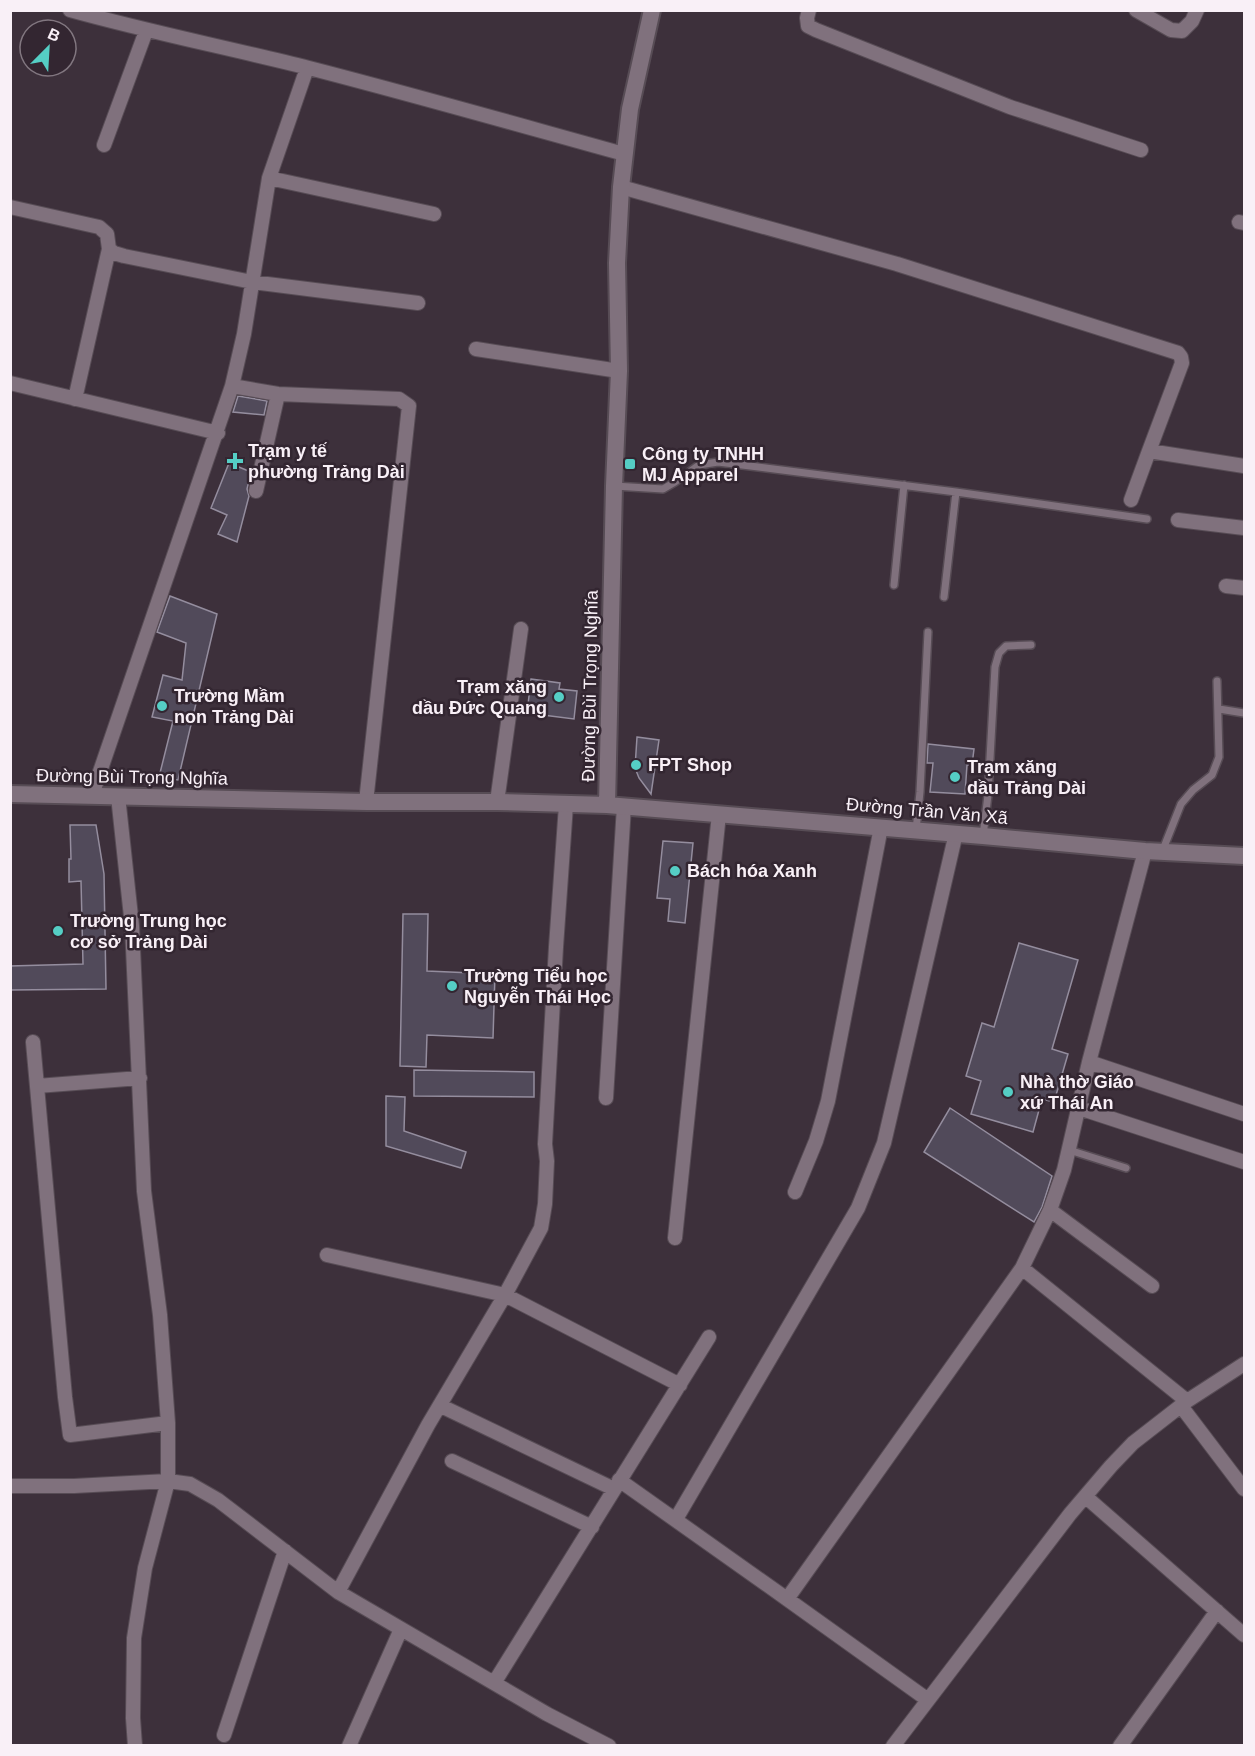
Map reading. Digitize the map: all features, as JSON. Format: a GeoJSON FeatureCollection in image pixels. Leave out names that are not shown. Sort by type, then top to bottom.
{"type":"FeatureCollection","features":[{"type":"Feature","properties":{"kind":"street"},"geometry":{"type":"LineString","coordinates":[[70,10],[146,31],[307,68],[624,154]]}},
{"type":"Feature","properties":{"kind":"street","name":"Đường Bùi Trọng Nghĩa"},"geometry":{"type":"LineString","coordinates":[[10,794],[607,805],[614,486],[619,371],[617,263],[621,187],[630,108],[652,10]]}},
{"type":"Feature","properties":{"kind":"street"},"geometry":{"type":"LineString","coordinates":[[809,10],[808,26],[1010,107],[1141,150]]}},
{"type":"Feature","properties":{"kind":"street"},"geometry":{"type":"LineString","coordinates":[[1136,10],[1170,30],[1182,32],[1192,21],[1197,10]]}},
{"type":"Feature","properties":{"kind":"street"},"geometry":{"type":"LineString","coordinates":[[104,145],[146,31]]}},
{"type":"Feature","properties":{"kind":"street"},"geometry":{"type":"LineString","coordinates":[[92,795],[218,433],[232,386],[244,334],[269,178],[307,68]]}},
{"type":"Feature","properties":{"kind":"street"},"geometry":{"type":"LineString","coordinates":[[269,178],[434,214]]}},
{"type":"Feature","properties":{"kind":"street"},"geometry":{"type":"LineString","coordinates":[[621,187],[897,264],[1178,353],[1182,363],[1131,500]]}},
{"type":"Feature","properties":{"kind":"street"},"geometry":{"type":"LineString","coordinates":[[10,207],[99,227],[107,234],[109,249],[75,399]]}},
{"type":"Feature","properties":{"kind":"street"},"geometry":{"type":"LineString","coordinates":[[109,249],[124,256],[252,282],[417,303]]}},
{"type":"Feature","properties":{"kind":"street"},"geometry":{"type":"LineString","coordinates":[[476,349],[619,371]]}},
{"type":"Feature","properties":{"kind":"street"},"geometry":{"type":"LineString","coordinates":[[10,383],[218,433]]}},
{"type":"Feature","properties":{"kind":"street"},"geometry":{"type":"LineString","coordinates":[[232,386],[279,393],[399,399],[409,406],[366,802]]}},
{"type":"Feature","properties":{"kind":"street"},"geometry":{"type":"LineString","coordinates":[[256,492],[279,393]]}},
{"type":"Feature","properties":{"kind":"street"},"geometry":{"type":"LineString","coordinates":[[1149,451],[1245,466]]}},
{"type":"Feature","properties":{"kind":"street"},"geometry":{"type":"LineString","coordinates":[[1178,520],[1245,528]]}},
{"type":"Feature","properties":{"kind":"street"},"geometry":{"type":"LineString","coordinates":[[1226,586],[1245,588]]}},
{"type":"Feature","properties":{"kind":"street"},"geometry":{"type":"LineString","coordinates":[[497,802],[521,629]]}},
{"type":"Feature","properties":{"kind":"street"},"geometry":{"type":"LineString","coordinates":[[118,796],[132,926],[144,1191],[160,1315],[168,1423],[168,1481],[145,1568],[134,1638],[135,1746]]}},
{"type":"Feature","properties":{"kind":"street"},"geometry":{"type":"LineString","coordinates":[[338,1592],[428,1425],[542,1228],[566,805]]}},
{"type":"Feature","properties":{"kind":"street","name":"Đường Trần Văn Xã"},"geometry":{"type":"LineString","coordinates":[[607,805],[1154,851],[1245,856]]}},
{"type":"Feature","properties":{"kind":"street"},"geometry":{"type":"LineString","coordinates":[[606,1098],[624,806]]}},
{"type":"Feature","properties":{"kind":"street"},"geometry":{"type":"LineString","coordinates":[[675,1239],[720,814]]}},
{"type":"Feature","properties":{"kind":"street"},"geometry":{"type":"LineString","coordinates":[[795,1192],[827,1107],[881,827]]}},
{"type":"Feature","properties":{"kind":"street"},"geometry":{"type":"LineString","coordinates":[[676,1519],[858,1208],[872,1176],[884,1143],[900,1081],[956,833]]}},
{"type":"Feature","properties":{"kind":"street"},"geometry":{"type":"LineString","coordinates":[[787,1599],[1022,1268],[1050,1210],[1064,1170],[1089,1062],[1154,851]]}},
{"type":"Feature","properties":{"kind":"street"},"geometry":{"type":"LineString","coordinates":[[33,1042],[70,1435],[168,1423]]}},
{"type":"Feature","properties":{"kind":"street"},"geometry":{"type":"LineString","coordinates":[[1089,1062],[1245,1114]]}},
{"type":"Feature","properties":{"kind":"street"},"geometry":{"type":"LineString","coordinates":[[37,1086],[140,1078]]}},
{"type":"Feature","properties":{"kind":"street"},"geometry":{"type":"LineString","coordinates":[[1078,1108],[1245,1162]]}},
{"type":"Feature","properties":{"kind":"street"},"geometry":{"type":"LineString","coordinates":[[1050,1210],[1152,1286]]}},
{"type":"Feature","properties":{"kind":"street"},"geometry":{"type":"LineString","coordinates":[[327,1255],[505,1295],[680,1385]]}},
{"type":"Feature","properties":{"kind":"street"},"geometry":{"type":"LineString","coordinates":[[1022,1268],[1184,1404],[1244,1490]]}},
{"type":"Feature","properties":{"kind":"street"},"geometry":{"type":"LineString","coordinates":[[494,1683],[709,1337]]}},
{"type":"Feature","properties":{"kind":"street"},"geometry":{"type":"LineString","coordinates":[[892,1746],[1070,1514],[1111,1466],[1133,1443],[1184,1404],[1245,1364]]}},
{"type":"Feature","properties":{"kind":"street"},"geometry":{"type":"LineString","coordinates":[[441,1406],[617,1484],[676,1519],[928,1700]]}},
{"type":"Feature","properties":{"kind":"street"},"geometry":{"type":"LineString","coordinates":[[452,1461],[592,1527]]}},
{"type":"Feature","properties":{"kind":"street"},"geometry":{"type":"LineString","coordinates":[[10,1486],[74,1486],[168,1481],[190,1484],[218,1500],[338,1592],[547,1714],[609,1746]]}},
{"type":"Feature","properties":{"kind":"street"},"geometry":{"type":"LineString","coordinates":[[1086,1497],[1245,1635]]}},
{"type":"Feature","properties":{"kind":"street"},"geometry":{"type":"LineString","coordinates":[[224,1735],[285,1551]]}},
{"type":"Feature","properties":{"kind":"street"},"geometry":{"type":"LineString","coordinates":[[1120,1746],[1217,1611]]}},
{"type":"Feature","properties":{"kind":"street"},"geometry":{"type":"LineString","coordinates":[[349,1746],[401,1629]]}},
{"type":"Feature","properties":{"kind":"lane"},"geometry":{"type":"LineString","coordinates":[[614,486],[663,489],[699,465],[718,462],[1147,519]]}},
{"type":"Feature","properties":{"kind":"lane"},"geometry":{"type":"LineString","coordinates":[[894,585],[904,485]]}},
{"type":"Feature","properties":{"kind":"lane"},"geometry":{"type":"LineString","coordinates":[[944,597],[956,492]]}},
{"type":"Feature","properties":{"kind":"lane"},"geometry":{"type":"LineString","coordinates":[[916,830],[928,632]]}},
{"type":"Feature","properties":{"kind":"lane"},"geometry":{"type":"LineString","coordinates":[[983,836],[988,795],[995,667],[999,653],[1006,646],[1031,645]]}},
{"type":"Feature","properties":{"kind":"lane"},"geometry":{"type":"LineString","coordinates":[[1154,851],[1181,804],[1193,790],[1212,775],[1220,757],[1217,681]]}},
{"type":"Feature","properties":{"kind":"lane"},"geometry":{"type":"LineString","coordinates":[[1219,709],[1245,713]]}},
{"type":"Feature","properties":{"kind":"lane"},"geometry":{"type":"LineString","coordinates":[[1069,1150],[1126,1168]]}},
{"type":"Feature","properties":{"kind":"building"},"geometry":{"type":"Polygon","coordinates":[[[238,396],[267,401],[264,415],[233,412],[238,396]]]}},
{"type":"Feature","properties":{"kind":"building"},"geometry":{"type":"Polygon","coordinates":[[[229,463],[251,472],[247,489],[249,496],[237,542],[218,534],[227,515],[211,508],[229,463]]]}},
{"type":"Feature","properties":{"kind":"building"},"geometry":{"type":"Polygon","coordinates":[[[170,596],[217,614],[178,780],[159,777],[173,721],[152,717],[163,675],[182,680],[186,643],[157,632],[170,596]]]}},
{"type":"Feature","properties":{"kind":"building"},"geometry":{"type":"Polygon","coordinates":[[[531,679],[560,683],[559,689],[577,691],[574,719],[527,713],[531,679]]]}},
{"type":"Feature","properties":{"kind":"building"},"geometry":{"type":"Polygon","coordinates":[[[637,737],[659,740],[651,794],[639,778],[635,768],[637,737]]]}},
{"type":"Feature","properties":{"kind":"building"},"geometry":{"type":"Polygon","coordinates":[[[928,744],[974,749],[972,765],[967,765],[965,794],[930,792],[933,763],[927,763],[928,744]]]}},
{"type":"Feature","properties":{"kind":"building"},"geometry":{"type":"Polygon","coordinates":[[[70,825],[96,825],[104,874],[106,989],[10,990],[10,966],[83,964],[81,881],[69,882],[70,825]]]}},
{"type":"Feature","properties":{"kind":"building","name":"Bách hóa Xanh"},"geometry":{"type":"Polygon","coordinates":[[[663,841],[693,843],[685,923],[668,921],[670,899],[657,898],[663,841]]]}},
{"type":"Feature","properties":{"kind":"building"},"geometry":{"type":"Polygon","coordinates":[[[403,914],[428,914],[427,971],[495,974],[493,1038],[427,1035],[426,1067],[400,1066],[403,914]]]}},
{"type":"Feature","properties":{"kind":"building"},"geometry":{"type":"Polygon","coordinates":[[[1019,943],[1078,960],[1052,1049],[1068,1054],[1054,1102],[1042,1099],[1033,1132],[971,1114],[981,1081],[966,1076],[982,1023],[994,1027],[1019,943]]]}},
{"type":"Feature","properties":{"kind":"building"},"geometry":{"type":"Polygon","coordinates":[[[414,1070],[534,1072],[534,1097],[414,1096],[414,1070]]]}},
{"type":"Feature","properties":{"kind":"building"},"geometry":{"type":"Polygon","coordinates":[[[386,1096],[405,1097],[404,1131],[466,1152],[461,1168],[386,1146],[386,1096]]]}},
{"type":"Feature","properties":{"kind":"building"},"geometry":{"type":"Polygon","coordinates":[[[950,1108],[1052,1176],[1042,1207],[1034,1222],[924,1152],[950,1108]]]}},
{"type":"Feature","properties":{"kind":"place","name":"Trạm y tế phường Trảng Dài"},"geometry":{"type":"Point","coordinates":[235,461]}},
{"type":"Feature","properties":{"kind":"place","name":"Công ty TNHH MJ Apparel"},"geometry":{"type":"Point","coordinates":[630,464]}},
{"type":"Feature","properties":{"kind":"place","name":"Trạm xăng dầu Đức Quang"},"geometry":{"type":"Point","coordinates":[559,697]}},
{"type":"Feature","properties":{"kind":"place","name":"Trường Mầm non Trảng Dài"},"geometry":{"type":"Point","coordinates":[162,706]}},
{"type":"Feature","properties":{"kind":"place","name":"FPT Shop"},"geometry":{"type":"Point","coordinates":[636,765]}},
{"type":"Feature","properties":{"kind":"place","name":"Trạm xăng dầu Trảng Dài"},"geometry":{"type":"Point","coordinates":[955,777]}},
{"type":"Feature","properties":{"kind":"place","name":"Bách hóa Xanh"},"geometry":{"type":"Point","coordinates":[675,871]}},
{"type":"Feature","properties":{"kind":"place","name":"Trường Trung học cơ sở Trảng Dài"},"geometry":{"type":"Point","coordinates":[58,931]}},
{"type":"Feature","properties":{"kind":"place","name":"Trường Tiểu học Nguyễn Thái Học"},"geometry":{"type":"Point","coordinates":[452,986]}},
{"type":"Feature","properties":{"kind":"place","name":"Nhà thờ Giáo xứ Thái An"},"geometry":{"type":"Point","coordinates":[1008,1092]}}]}
